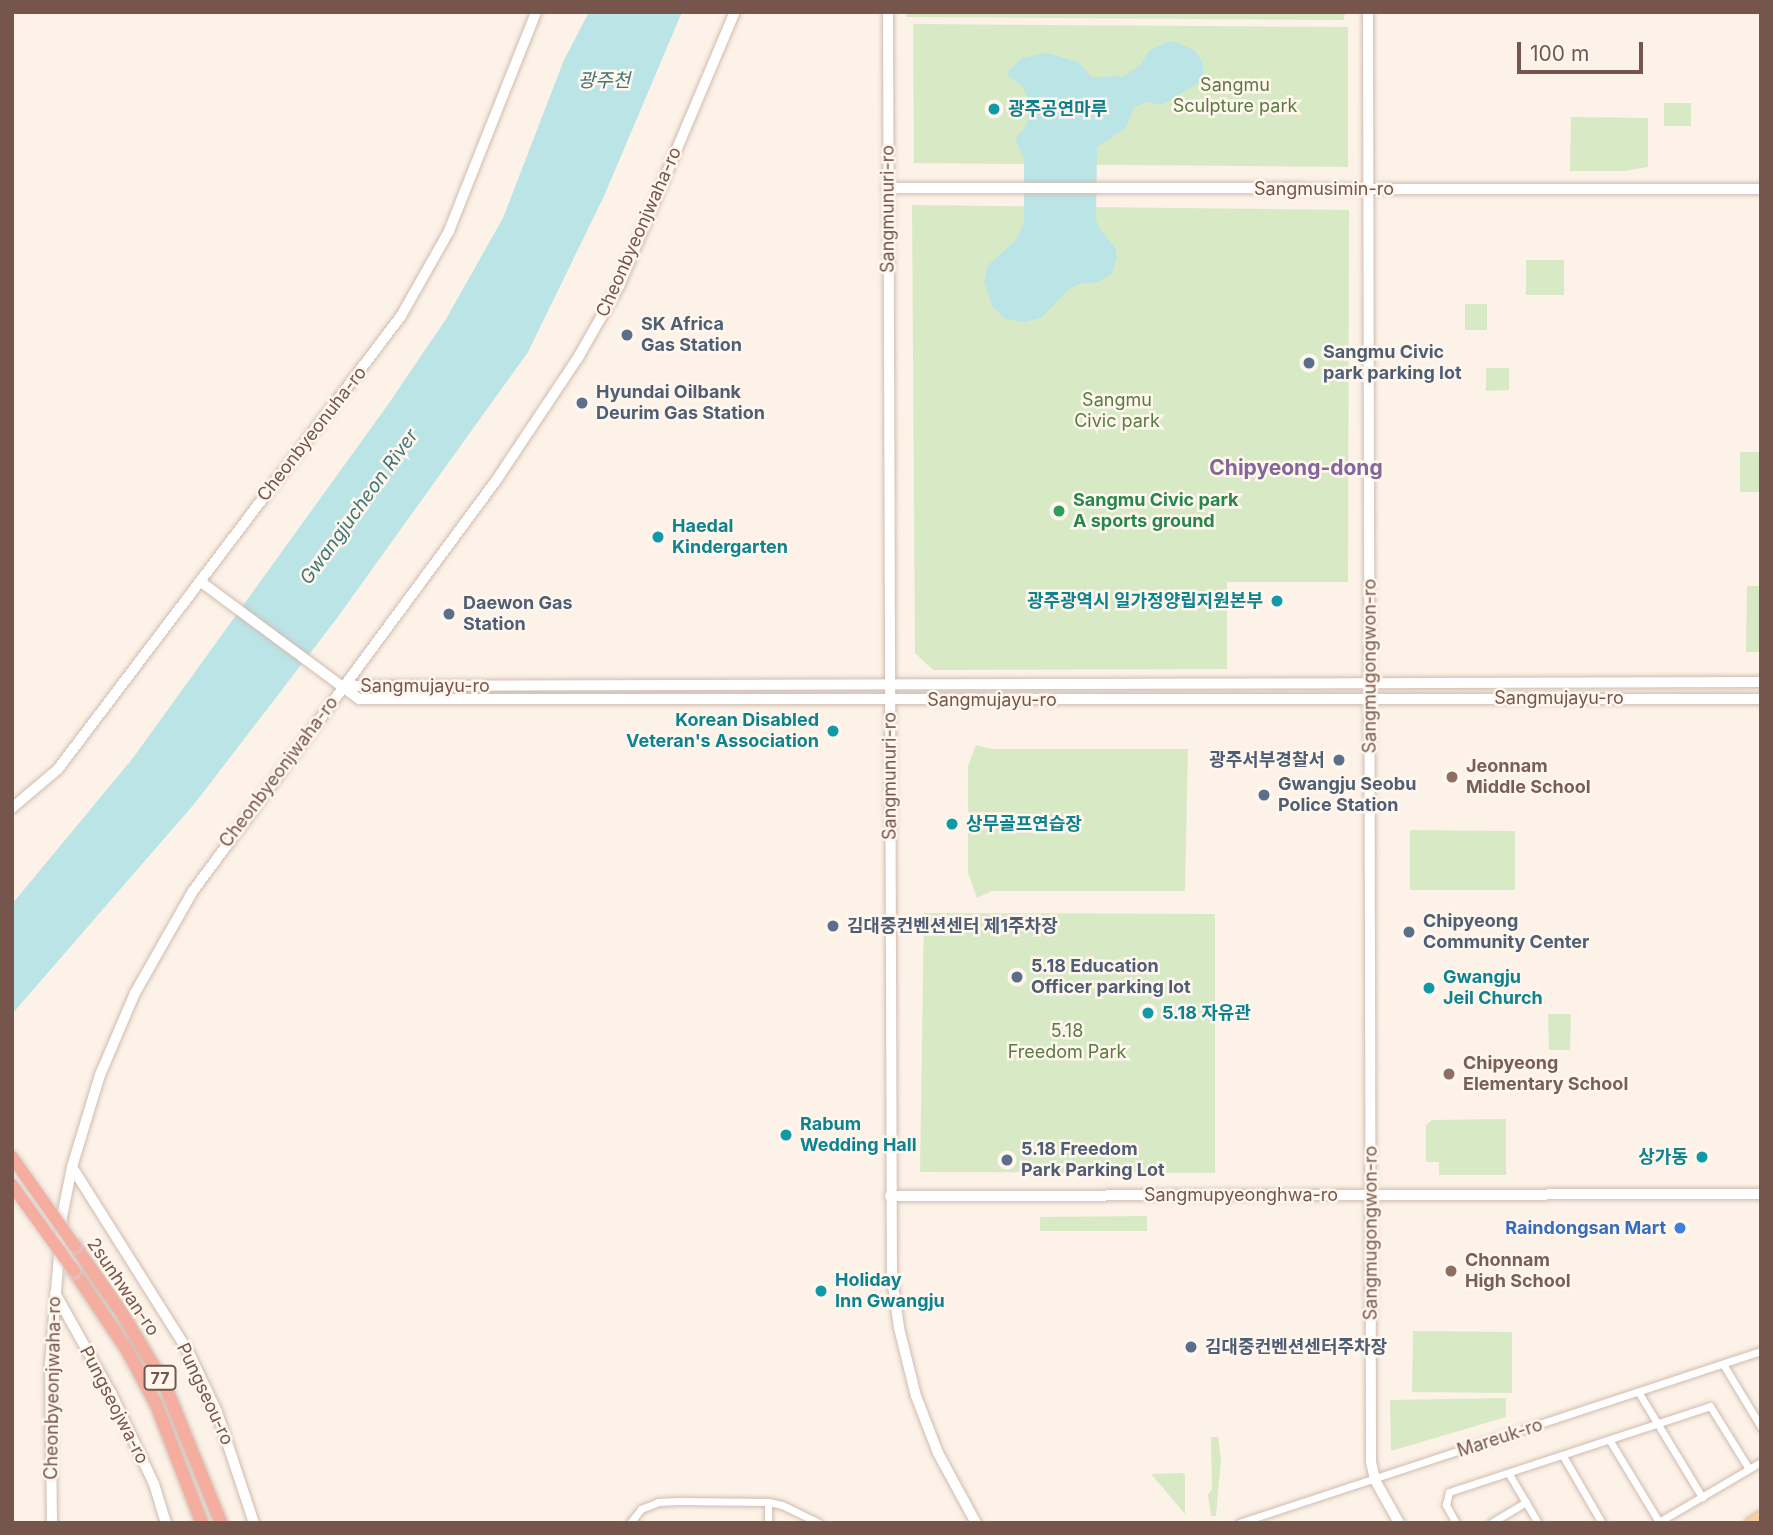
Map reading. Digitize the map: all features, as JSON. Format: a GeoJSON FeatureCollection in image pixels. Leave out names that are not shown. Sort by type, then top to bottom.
{"type":"FeatureCollection","features":[{"type":"Feature","properties":{"kind":"highway","name":"2sunhwan-ro"},"geometry":{"type":"LineString","coordinates":[[12,1157],[122,1312],[165,1385],[185,1429],[220,1523]]}},
{"type":"Feature","properties":{"kind":"highway","name":"2sunhwan-ro"},"geometry":{"type":"LineString","coordinates":[[12,1185],[127,1350],[156,1404],[202,1523]]}},
{"type":"Feature","properties":{"kind":"main road"},"geometry":{"type":"LineString","coordinates":[[1750,1523],[1761,1516]]}},
{"type":"Feature","properties":{"kind":"street","name":"Cheonbyeonuha-ro"},"geometry":{"type":"LineString","coordinates":[[12,808],[58,769],[420,288],[449,231],[536,12]]}},
{"type":"Feature","properties":{"kind":"street","name":"Cheonbyeonjwaha-ro"},"geometry":{"type":"LineString","coordinates":[[52,1523],[50,1364],[54,1290],[72,1167],[100,1075],[135,993],[160,946],[201,880],[495,481],[579,356],[619,286],[735,12]]}},
{"type":"Feature","properties":{"kind":"street","name":"Sangmunuri-ro"},"geometry":{"type":"LineString","coordinates":[[888,12],[890,1196],[893,1298],[908,1369],[938,1452],[976,1523]]}},
{"type":"Feature","properties":{"kind":"street","name":"Sangmugongwon-ro"},"geometry":{"type":"LineString","coordinates":[[1368,12],[1371,1462],[1375,1480],[1399,1523]]}},
{"type":"Feature","properties":{"kind":"street","name":"Sangmusimin-ro"},"geometry":{"type":"LineString","coordinates":[[887,188],[1761,189]]}},
{"type":"Feature","properties":{"kind":"street"},"geometry":{"type":"LineString","coordinates":[[201,582],[343,687]]}},
{"type":"Feature","properties":{"kind":"street","name":"Sangmujayu-ro"},"geometry":{"type":"LineString","coordinates":[[343,687],[1761,682]]}},
{"type":"Feature","properties":{"kind":"street","name":"Sangmujayu-ro"},"geometry":{"type":"LineString","coordinates":[[343,687],[359,699],[1761,699]]}},
{"type":"Feature","properties":{"kind":"street","name":"Pungseou-ro"},"geometry":{"type":"LineString","coordinates":[[72,1167],[189,1353],[217,1412],[254,1523]]}},
{"type":"Feature","properties":{"kind":"street","name":"Sangmupyeonghwa-ro"},"geometry":{"type":"LineString","coordinates":[[890,1196],[1761,1194]]}},
{"type":"Feature","properties":{"kind":"street","name":"Pungseojwa-ro"},"geometry":{"type":"LineString","coordinates":[[54,1290],[111,1393],[154,1484],[166,1523]]}},
{"type":"Feature","properties":{"kind":"street","name":"Mareuk-ro"},"geometry":{"type":"LineString","coordinates":[[1239,1523],[1761,1351]]}},
{"type":"Feature","properties":{"kind":"street"},"geometry":{"type":"LineString","coordinates":[[1723,1364],[1761,1427]]}},
{"type":"Feature","properties":{"kind":"street"},"geometry":{"type":"LineString","coordinates":[[1639,1393],[1702,1497]]}},
{"type":"Feature","properties":{"kind":"street"},"geometry":{"type":"LineString","coordinates":[[1456,1523],[1446,1505],[1450,1492],[1710,1406],[1749,1469]]}},
{"type":"Feature","properties":{"kind":"street"},"geometry":{"type":"LineString","coordinates":[[1610,1441],[1658,1522],[1761,1462]]}},
{"type":"Feature","properties":{"kind":"street"},"geometry":{"type":"LineString","coordinates":[[1563,1456],[1602,1523]]}},
{"type":"Feature","properties":{"kind":"street"},"geometry":{"type":"LineString","coordinates":[[1508,1474],[1538,1523]]}},
{"type":"Feature","properties":{"kind":"street"},"geometry":{"type":"LineString","coordinates":[[630,1523],[641,1509],[658,1502],[768,1503],[782,1505],[819,1523]]}},
{"type":"Feature","properties":{"kind":"street"},"geometry":{"type":"LineString","coordinates":[[1491,1523],[1526,1502]]}},
{"type":"Feature","properties":{"kind":"street"},"geometry":{"type":"LineString","coordinates":[[768,1503],[768,1523]]}},
{"type":"Feature","properties":{"kind":"green space"},"geometry":{"type":"Polygon","coordinates":[[[906,12],[1345,12],[1344,20],[906,17],[906,12]]]}},
{"type":"Feature","properties":{"kind":"green space","name":"Sangmu Sculpture park"},"geometry":{"type":"Polygon","coordinates":[[[913,24],[1348,27],[1348,167],[914,163],[913,24]]]}},
{"type":"Feature","properties":{"kind":"green space"},"geometry":{"type":"Polygon","coordinates":[[[1664,103],[1691,103],[1691,126],[1664,126],[1664,103]]]}},
{"type":"Feature","properties":{"kind":"green space"},"geometry":{"type":"Polygon","coordinates":[[[1571,117],[1648,118],[1648,167],[1624,171],[1570,171],[1571,117]]]}},
{"type":"Feature","properties":{"kind":"green space","name":"Sangmu Civic park"},"geometry":{"type":"Polygon","coordinates":[[[912,205],[1349,210],[1348,582],[1227,582],[1227,669],[933,670],[915,653],[912,205]]]}},
{"type":"Feature","properties":{"kind":"green space"},"geometry":{"type":"Polygon","coordinates":[[[1526,260],[1564,260],[1564,295],[1526,295],[1526,260]]]}},
{"type":"Feature","properties":{"kind":"green space"},"geometry":{"type":"Polygon","coordinates":[[[1465,304],[1487,304],[1487,330],[1465,330],[1465,304]]]}},
{"type":"Feature","properties":{"kind":"green space"},"geometry":{"type":"Polygon","coordinates":[[[1486,368],[1509,368],[1509,390],[1486,391],[1486,368]]]}},
{"type":"Feature","properties":{"kind":"green space"},"geometry":{"type":"Polygon","coordinates":[[[1740,452],[1761,452],[1761,492],[1740,492],[1740,452]]]}},
{"type":"Feature","properties":{"kind":"green space"},"geometry":{"type":"Polygon","coordinates":[[[1747,586],[1761,586],[1761,652],[1746,652],[1747,586]]]}},
{"type":"Feature","properties":{"kind":"green space"},"geometry":{"type":"Polygon","coordinates":[[[976,745],[992,749],[1188,749],[1185,891],[992,891],[977,898],[968,873],[968,766],[976,745]]]}},
{"type":"Feature","properties":{"kind":"green space"},"geometry":{"type":"Polygon","coordinates":[[[1410,830],[1515,831],[1515,890],[1410,890],[1410,830]]]}},
{"type":"Feature","properties":{"kind":"green space","name":"5.18 Freedom Park"},"geometry":{"type":"Polygon","coordinates":[[[924,913],[1215,914],[1215,1173],[920,1172],[924,913]]]}},
{"type":"Feature","properties":{"kind":"green space"},"geometry":{"type":"Polygon","coordinates":[[[1548,1014],[1571,1014],[1570,1050],[1549,1050],[1548,1014]]]}},
{"type":"Feature","properties":{"kind":"green space"},"geometry":{"type":"Polygon","coordinates":[[[1506,1119],[1506,1175],[1439,1175],[1439,1162],[1426,1162],[1426,1125],[1432,1120],[1506,1119]]]}},
{"type":"Feature","properties":{"kind":"green space"},"geometry":{"type":"Polygon","coordinates":[[[1147,1216],[1147,1231],[1040,1231],[1040,1217],[1147,1216]]]}},
{"type":"Feature","properties":{"kind":"green space"},"geometry":{"type":"Polygon","coordinates":[[[1413,1331],[1512,1332],[1512,1393],[1412,1392],[1413,1331]]]}},
{"type":"Feature","properties":{"kind":"green space"},"geometry":{"type":"Polygon","coordinates":[[[1506,1398],[1506,1417],[1391,1451],[1390,1400],[1506,1398]]]}},
{"type":"Feature","properties":{"kind":"green space"},"geometry":{"type":"Polygon","coordinates":[[[1211,1437],[1218,1437],[1221,1460],[1216,1516],[1211,1516],[1208,1495],[1212,1489],[1211,1437]]]}},
{"type":"Feature","properties":{"kind":"green space"},"geometry":{"type":"Polygon","coordinates":[[[1151,1474],[1185,1475],[1185,1514],[1151,1474]]]}},
{"type":"Feature","properties":{"kind":"water","name":"광주천"},"geometry":{"type":"Polygon","coordinates":[[[589,12],[682,12],[604,196],[528,352],[337,618],[195,803],[12,1014],[12,904],[133,758],[387,406],[446,319],[503,218],[564,60],[589,12]]]}},
{"type":"Feature","properties":{"kind":"water"},"geometry":{"type":"Polygon","coordinates":[[[1168,42],[1176,42],[1194,50],[1203,63],[1203,80],[1162,105],[1148,102],[1134,107],[1126,128],[1097,147],[1096,220],[1101,231],[1115,247],[1117,258],[1112,273],[1099,282],[1078,284],[1068,290],[1041,318],[1024,322],[1005,319],[992,306],[984,282],[988,265],[1016,240],[1024,223],[1024,159],[1015,139],[1027,125],[1030,104],[1023,87],[1007,75],[1010,69],[1022,58],[1047,53],[1078,62],[1092,77],[1124,76],[1140,65],[1151,49],[1168,42]]]}},
{"type":"Feature","properties":{"kind":"place","name":"광주공연마루"},"geometry":{"type":"Point","coordinates":[994,109]}},
{"type":"Feature","properties":{"kind":"place","name":"SK Africa Gas Station"},"geometry":{"type":"Point","coordinates":[627,335]}},
{"type":"Feature","properties":{"kind":"place","name":"Sangmu Civic park parking lot"},"geometry":{"type":"Point","coordinates":[1309,363]}},
{"type":"Feature","properties":{"kind":"place","name":"Hyundai Oilbank Deurim Gas Station"},"geometry":{"type":"Point","coordinates":[582,403]}},
{"type":"Feature","properties":{"kind":"place","name":"Sangmu Civic park A sports ground"},"geometry":{"type":"Point","coordinates":[1059,511]}},
{"type":"Feature","properties":{"kind":"place","name":"Haedal Kindergarten"},"geometry":{"type":"Point","coordinates":[658,537]}},
{"type":"Feature","properties":{"kind":"place","name":"광주광역시 일가정양립지원본부"},"geometry":{"type":"Point","coordinates":[1277,601]}},
{"type":"Feature","properties":{"kind":"place","name":"Daewon Gas Station"},"geometry":{"type":"Point","coordinates":[449,614]}},
{"type":"Feature","properties":{"kind":"place","name":"Korean Disabled Veteran's Association"},"geometry":{"type":"Point","coordinates":[833,731]}},
{"type":"Feature","properties":{"kind":"place","name":"광주서부경찰서"},"geometry":{"type":"Point","coordinates":[1339,760]}},
{"type":"Feature","properties":{"kind":"place","name":"Jeonnam Middle School"},"geometry":{"type":"Point","coordinates":[1452,777]}},
{"type":"Feature","properties":{"kind":"place","name":"Gwangju Seobu Police Station"},"geometry":{"type":"Point","coordinates":[1264,795]}},
{"type":"Feature","properties":{"kind":"place","name":"상무골프연습장"},"geometry":{"type":"Point","coordinates":[952,824]}},
{"type":"Feature","properties":{"kind":"place","name":"김대중컨벤션센터 제1주차장"},"geometry":{"type":"Point","coordinates":[833,926]}},
{"type":"Feature","properties":{"kind":"place","name":"Chipyeong Community Center"},"geometry":{"type":"Point","coordinates":[1409,932]}},
{"type":"Feature","properties":{"kind":"place","name":"5.18 Education Officer parking lot"},"geometry":{"type":"Point","coordinates":[1017,977]}},
{"type":"Feature","properties":{"kind":"place","name":"Gwangju Jeil Church"},"geometry":{"type":"Point","coordinates":[1429,988]}},
{"type":"Feature","properties":{"kind":"place","name":"5.18 자유관"},"geometry":{"type":"Point","coordinates":[1148,1013]}},
{"type":"Feature","properties":{"kind":"place","name":"Chipyeong Elementary School"},"geometry":{"type":"Point","coordinates":[1449,1074]}},
{"type":"Feature","properties":{"kind":"place","name":"Rabum Wedding Hall"},"geometry":{"type":"Point","coordinates":[786,1135]}},
{"type":"Feature","properties":{"kind":"place","name":"상가동"},"geometry":{"type":"Point","coordinates":[1702,1157]}},
{"type":"Feature","properties":{"kind":"place","name":"5.18 Freedom Park Parking Lot"},"geometry":{"type":"Point","coordinates":[1007,1160]}},
{"type":"Feature","properties":{"kind":"place","name":"Raindongsan Mart"},"geometry":{"type":"Point","coordinates":[1680,1228]}},
{"type":"Feature","properties":{"kind":"place","name":"Chonnam High School"},"geometry":{"type":"Point","coordinates":[1451,1271]}},
{"type":"Feature","properties":{"kind":"place","name":"Holiday Inn Gwangju"},"geometry":{"type":"Point","coordinates":[821,1291]}},
{"type":"Feature","properties":{"kind":"place","name":"김대중컨벤션센터주차장"},"geometry":{"type":"Point","coordinates":[1191,1347]}},
{"type":"Feature","properties":{"kind":"district","name":"Chipyeong-dong"},"geometry":{"type":"Point","coordinates":[1296,468]}},
{"type":"Feature","properties":{"kind":"water label","name":"Gwangjucheon River"},"geometry":{"type":"Point","coordinates":[359,507]}}]}
